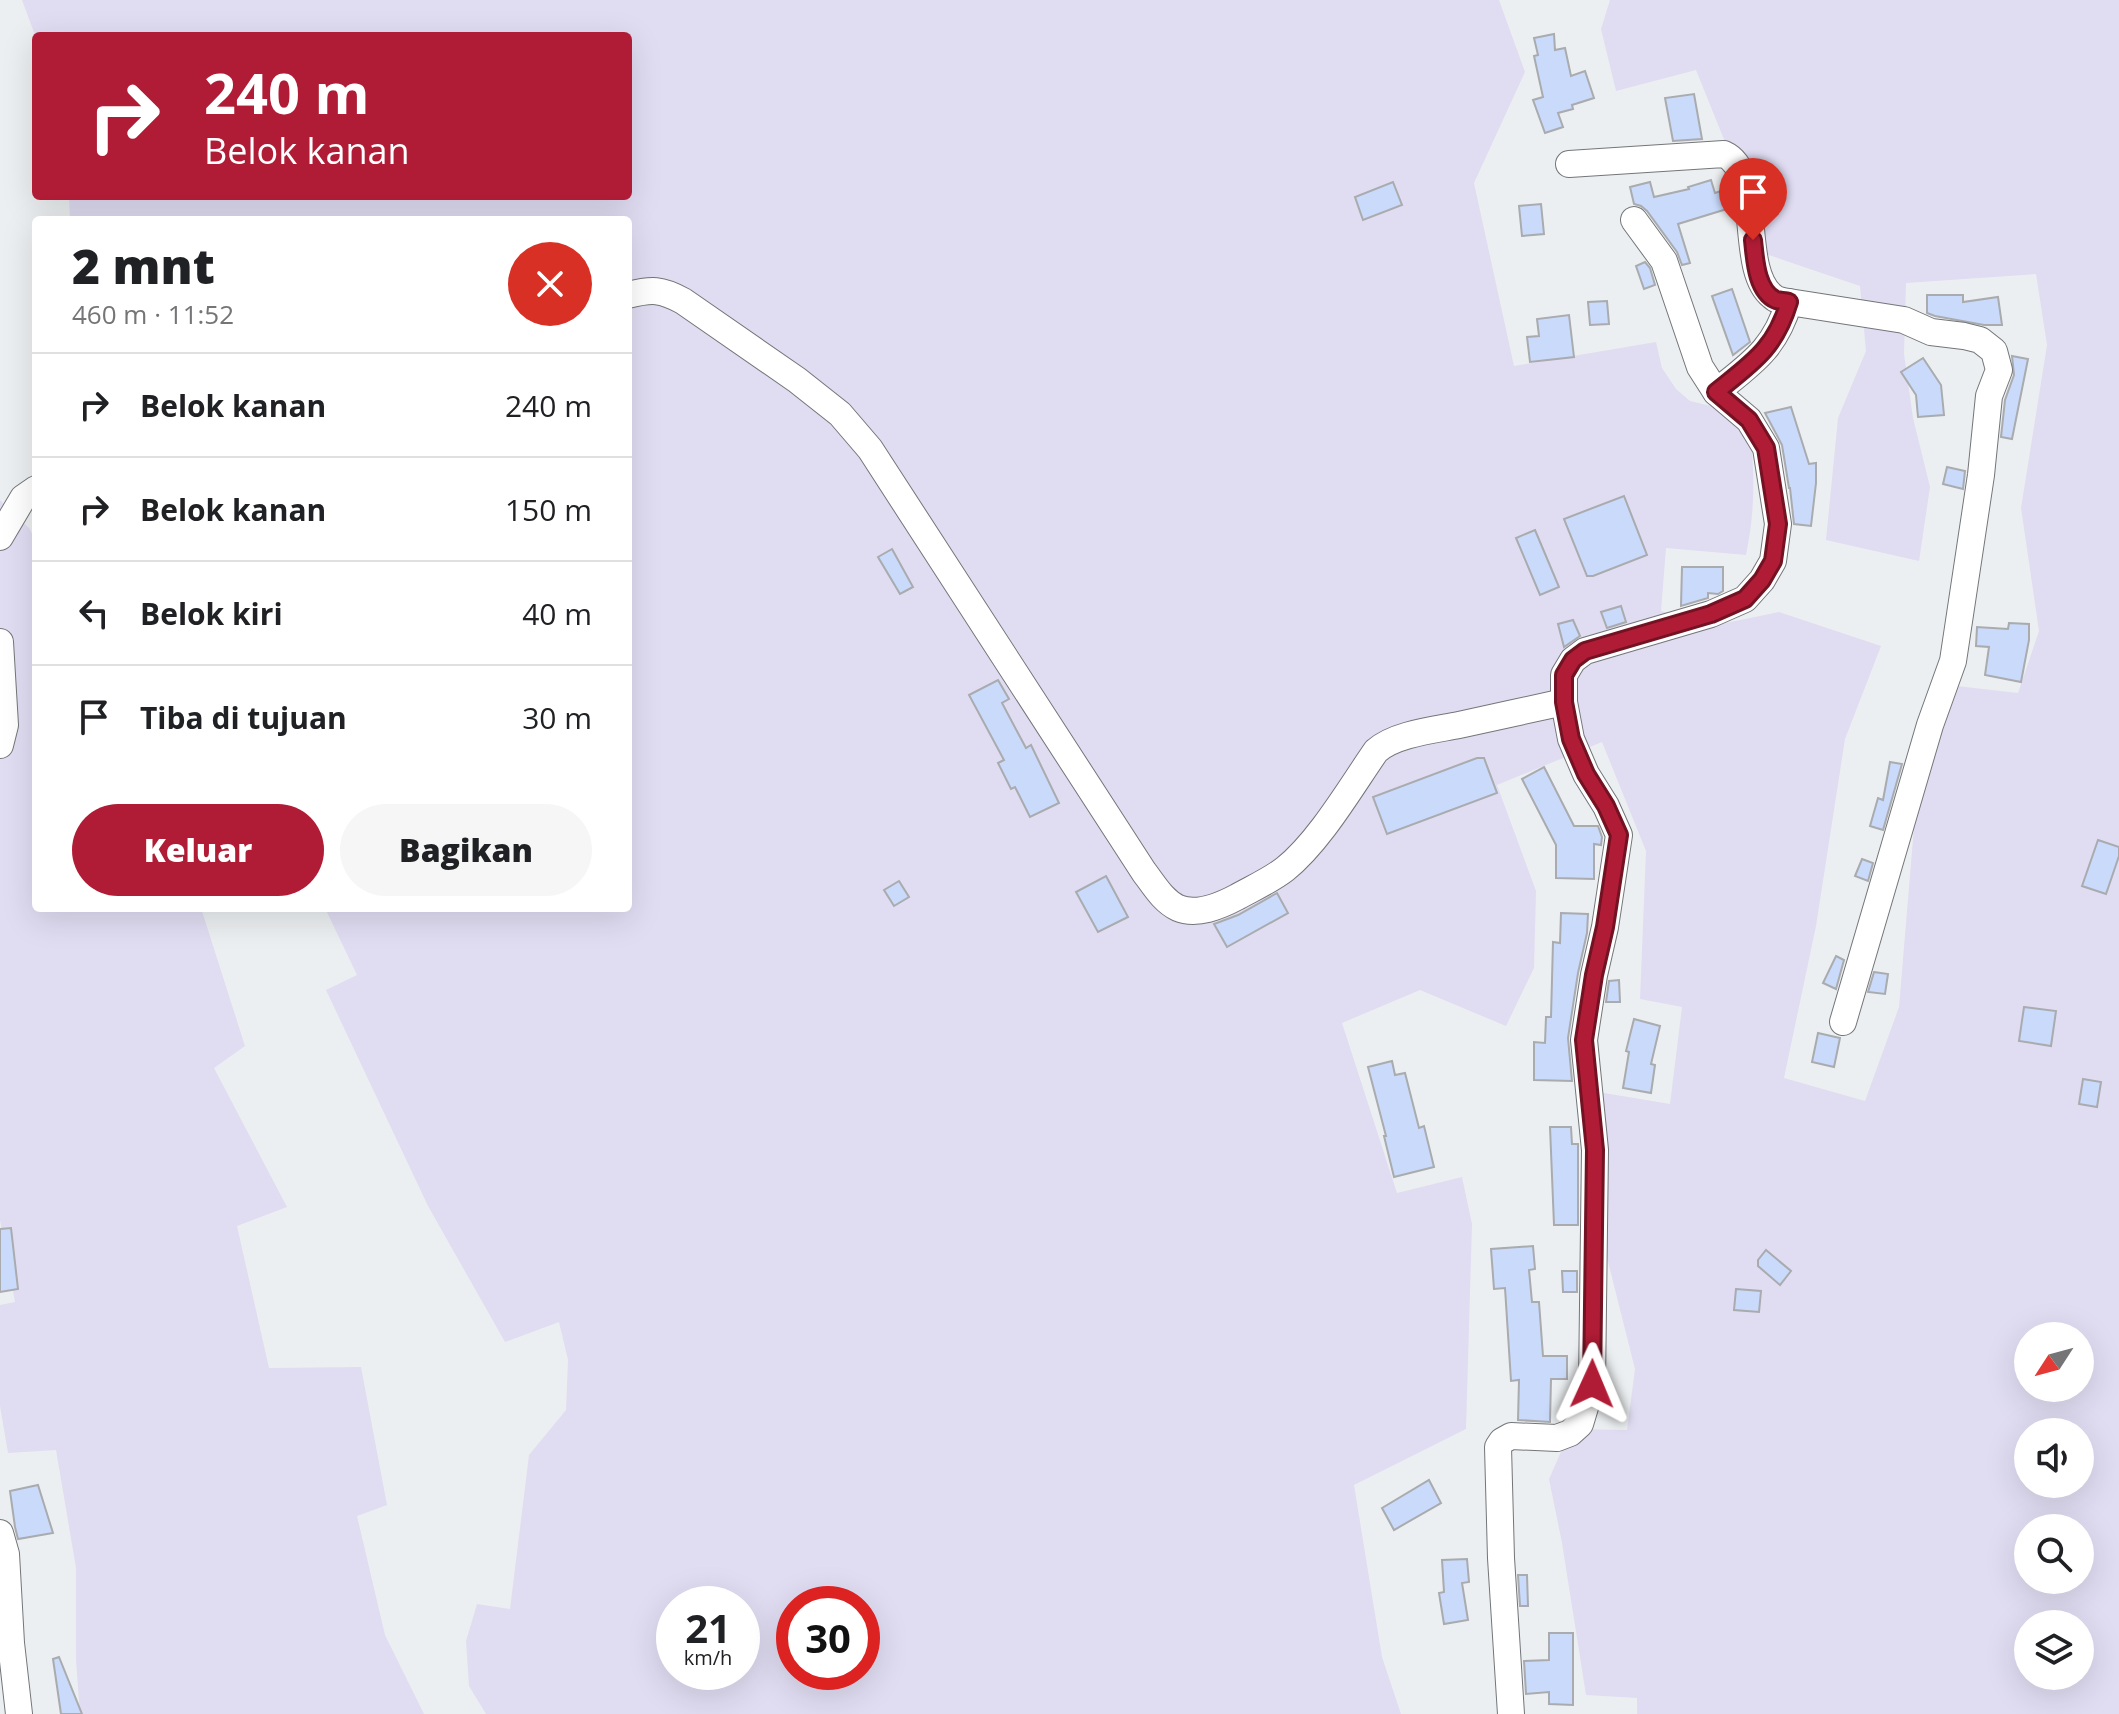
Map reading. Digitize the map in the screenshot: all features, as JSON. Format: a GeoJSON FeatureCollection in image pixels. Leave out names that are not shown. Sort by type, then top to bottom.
{"type":"FeatureCollection","features":[{"type":"Feature","properties":{"kind":"street"},"geometry":{"type":"LineString","coordinates":[[1569,164],[1724,154],[1733,158],[1744,179],[1757,270],[1765,289],[1775,299],[1904,320],[1931,332],[1980,340],[1994,351],[1999,370],[1989,396],[1981,475],[1953,661],[1930,725],[1843,1022]]}},
{"type":"Feature","properties":{"kind":"street"},"geometry":{"type":"LineString","coordinates":[[1511,1714],[1501,1558],[1498,1447],[1511,1436],[1557,1438],[1570,1433],[1580,1424],[1592,1384],[1595,1150],[1584,1040],[1619,835],[1571,739],[1564,702],[1564,675],[1573,660],[1585,651],[1711,614],[1745,599],[1762,580],[1773,561],[1778,524],[1766,448],[1749,420],[1716,392],[1700,367],[1664,261],[1634,220]]}},
{"type":"Feature","properties":{"kind":"street"},"geometry":{"type":"LineString","coordinates":[[632,294],[650,290],[668,293],[683,301],[797,380],[840,414],[870,449],[1144,872],[1175,906],[1189,911],[1224,904],[1287,868],[1307,848],[1376,751],[1391,741],[1564,702]]}},
{"type":"Feature","properties":{"kind":"street"},"geometry":{"type":"LineString","coordinates":[[1716,392],[1761,357],[1782,325],[1789,302]]}},
{"type":"Feature","properties":{"kind":"street"},"geometry":{"type":"LineString","coordinates":[[0,537],[23,498],[32,492]]}},
{"type":"Feature","properties":{"kind":"street"},"geometry":{"type":"LineString","coordinates":[[0,642],[5,725],[0,745]]}},
{"type":"Feature","properties":{"kind":"street"},"geometry":{"type":"LineString","coordinates":[[0,1533],[6,1554],[19,1714]]}},
{"type":"Feature","properties":{"kind":"shaded area"},"geometry":{"type":"Polygon","coordinates":[[[22,0],[1499,0],[1525,72],[1474,183],[1514,366],[1656,342],[1662,368],[1676,389],[1690,401],[1715,407],[1750,431],[1753,493],[1746,555],[1666,548],[1661,611],[1716,625],[1779,612],[1881,646],[1845,739],[1816,926],[1784,1078],[1865,1101],[1899,1007],[1914,827],[1948,685],[2018,693],[2039,631],[2021,508],[2047,345],[2036,274],[1906,283],[1904,354],[1913,418],[1930,487],[1919,561],[1826,540],[1838,418],[1866,351],[1860,286],[1757,251],[1744,189],[1696,70],[1616,91],[1601,29],[1610,0],[2119,0],[2119,1714],[1637,1714],[1637,1698],[1586,1695],[1549,1479],[1571,1429],[1627,1430],[1635,1369],[1595,1210],[1592,1091],[1670,1104],[1682,1007],[1640,999],[1646,851],[1602,742],[1497,785],[1536,891],[1534,968],[1506,1026],[1420,990],[1342,1023],[1397,1193],[1462,1177],[1472,1224],[1466,1429],[1354,1485],[1382,1657],[1401,1714],[486,1714],[469,1686],[466,1641],[477,1604],[510,1609],[529,1455],[566,1410],[568,1360],[559,1322],[505,1342],[428,1206],[326,990],[357,975],[327,912],[632,912],[632,216],[70,216],[69,200],[632,200],[632,32],[34,32],[22,0]]]}},
{"type":"Feature","properties":{"kind":"shaded area"},"geometry":{"type":"Polygon","coordinates":[[[0,500],[32,534],[32,912],[202,912],[245,1046],[214,1068],[287,1207],[237,1226],[269,1368],[361,1367],[387,1505],[357,1516],[385,1635],[424,1714],[80,1714],[76,1660],[76,1568],[56,1450],[8,1453],[0,1406],[0,1305],[15,1302],[0,1220],[0,500]]]}},
{"type":"Feature","properties":{"kind":"building"},"geometry":{"type":"Polygon","coordinates":[[[1554,34],[1555,50],[1565,48],[1571,76],[1585,71],[1594,98],[1558,113],[1563,127],[1545,133],[1533,100],[1543,97],[1534,56],[1538,55],[1534,38],[1554,34]]]}},
{"type":"Feature","properties":{"kind":"building"},"geometry":{"type":"Polygon","coordinates":[[[1694,94],[1702,139],[1673,141],[1665,98],[1694,94]]]}},
{"type":"Feature","properties":{"kind":"building"},"geometry":{"type":"Polygon","coordinates":[[[1711,180],[1715,193],[1724,190],[1730,208],[1678,224],[1690,263],[1682,265],[1677,252],[1647,211],[1634,204],[1630,187],[1650,182],[1654,197],[1711,180]]]}},
{"type":"Feature","properties":{"kind":"building"},"geometry":{"type":"Polygon","coordinates":[[[1393,182],[1402,205],[1363,220],[1355,197],[1393,182]]]}},
{"type":"Feature","properties":{"kind":"building"},"geometry":{"type":"Polygon","coordinates":[[[1541,204],[1544,234],[1522,236],[1519,206],[1541,204]]]}},
{"type":"Feature","properties":{"kind":"building"},"geometry":{"type":"Polygon","coordinates":[[[1645,262],[1655,285],[1644,289],[1636,266],[1645,262]]]}},
{"type":"Feature","properties":{"kind":"building"},"geometry":{"type":"Polygon","coordinates":[[[1732,289],[1750,342],[1733,355],[1712,296],[1732,289]]]}},
{"type":"Feature","properties":{"kind":"building"},"geometry":{"type":"Polygon","coordinates":[[[1927,295],[1963,295],[1963,302],[1998,297],[2002,325],[1984,325],[1927,313],[1927,295]]]}},
{"type":"Feature","properties":{"kind":"building"},"geometry":{"type":"Polygon","coordinates":[[[1607,301],[1609,324],[1590,325],[1588,302],[1607,301]]]}},
{"type":"Feature","properties":{"kind":"building"},"geometry":{"type":"Polygon","coordinates":[[[1569,315],[1574,357],[1530,362],[1527,337],[1539,336],[1537,319],[1569,315]]]}},
{"type":"Feature","properties":{"kind":"building"},"geometry":{"type":"Polygon","coordinates":[[[2012,356],[2028,359],[2012,439],[2001,437],[2005,400],[2014,375],[2012,356]]]}},
{"type":"Feature","properties":{"kind":"building"},"geometry":{"type":"Polygon","coordinates":[[[1923,358],[1941,385],[1944,415],[1918,417],[1916,395],[1901,372],[1923,358]]]}},
{"type":"Feature","properties":{"kind":"building"},"geometry":{"type":"Polygon","coordinates":[[[1791,407],[1809,464],[1816,463],[1811,526],[1794,524],[1782,445],[1765,413],[1791,407]]]}},
{"type":"Feature","properties":{"kind":"building"},"geometry":{"type":"Polygon","coordinates":[[[1947,467],[1965,471],[1963,489],[1943,484],[1947,467]]]}},
{"type":"Feature","properties":{"kind":"building"},"geometry":{"type":"Polygon","coordinates":[[[1624,496],[1647,555],[1587,576],[1564,519],[1624,496]]]}},
{"type":"Feature","properties":{"kind":"building"},"geometry":{"type":"Polygon","coordinates":[[[1535,530],[1559,587],[1540,595],[1516,538],[1535,530]]]}},
{"type":"Feature","properties":{"kind":"building"},"geometry":{"type":"Polygon","coordinates":[[[892,549],[913,587],[900,594],[878,557],[892,549]]]}},
{"type":"Feature","properties":{"kind":"building"},"geometry":{"type":"Polygon","coordinates":[[[1682,567],[1723,567],[1723,591],[1708,593],[1708,598],[1681,606],[1682,567]]]}},
{"type":"Feature","properties":{"kind":"building"},"geometry":{"type":"Polygon","coordinates":[[[1621,606],[1626,622],[1607,628],[1601,612],[1621,606]]]}},
{"type":"Feature","properties":{"kind":"building"},"geometry":{"type":"Polygon","coordinates":[[[1573,620],[1580,636],[1564,647],[1558,624],[1573,620]]]}},
{"type":"Feature","properties":{"kind":"building"},"geometry":{"type":"Polygon","coordinates":[[[2009,623],[2029,624],[2021,682],[1985,675],[1989,647],[1976,646],[1977,627],[2008,629],[2009,623]]]}},
{"type":"Feature","properties":{"kind":"building"},"geometry":{"type":"Polygon","coordinates":[[[998,680],[1009,699],[1002,703],[1026,748],[1031,745],[1059,803],[1030,817],[998,763],[1004,760],[969,695],[998,680]]]}},
{"type":"Feature","properties":{"kind":"building"},"geometry":{"type":"Polygon","coordinates":[[[1484,758],[1497,793],[1387,834],[1373,797],[1484,758]]]}},
{"type":"Feature","properties":{"kind":"building"},"geometry":{"type":"Polygon","coordinates":[[[1890,762],[1902,764],[1883,830],[1870,826],[1878,798],[1883,800],[1890,762]]]}},
{"type":"Feature","properties":{"kind":"building"},"geometry":{"type":"Polygon","coordinates":[[[1544,767],[1574,826],[1598,826],[1602,837],[1601,845],[1594,844],[1594,879],[1556,878],[1556,845],[1522,779],[1544,767]]]}},
{"type":"Feature","properties":{"kind":"building"},"geometry":{"type":"Polygon","coordinates":[[[2098,840],[2119,847],[2106,894],[2082,886],[2098,840]]]}},
{"type":"Feature","properties":{"kind":"building"},"geometry":{"type":"Polygon","coordinates":[[[1862,859],[1873,863],[1868,881],[1855,876],[1862,859]]]}},
{"type":"Feature","properties":{"kind":"building"},"geometry":{"type":"Polygon","coordinates":[[[1106,876],[1128,917],[1098,932],[1076,892],[1106,876]]]}},
{"type":"Feature","properties":{"kind":"building"},"geometry":{"type":"Polygon","coordinates":[[[899,881],[909,897],[894,906],[884,890],[899,881]]]}},
{"type":"Feature","properties":{"kind":"building"},"geometry":{"type":"Polygon","coordinates":[[[1277,893],[1288,913],[1227,947],[1214,924],[1238,915],[1277,893]]]}},
{"type":"Feature","properties":{"kind":"building"},"geometry":{"type":"Polygon","coordinates":[[[1561,913],[1588,914],[1568,1038],[1572,1081],[1534,1080],[1534,1042],[1545,1043],[1546,1017],[1551,1017],[1553,942],[1560,943],[1561,913]]]}},
{"type":"Feature","properties":{"kind":"building"},"geometry":{"type":"Polygon","coordinates":[[[1836,956],[1844,960],[1836,989],[1823,983],[1836,956]]]}},
{"type":"Feature","properties":{"kind":"building"},"geometry":{"type":"Polygon","coordinates":[[[1874,972],[1888,974],[1885,994],[1868,992],[1874,972]]]}},
{"type":"Feature","properties":{"kind":"building"},"geometry":{"type":"Polygon","coordinates":[[[1619,980],[1620,1002],[1606,1002],[1609,981],[1619,980]]]}},
{"type":"Feature","properties":{"kind":"building"},"geometry":{"type":"Polygon","coordinates":[[[2024,1007],[2056,1011],[2051,1046],[2019,1041],[2024,1007]]]}},
{"type":"Feature","properties":{"kind":"building"},"geometry":{"type":"Polygon","coordinates":[[[1634,1019],[1660,1026],[1651,1064],[1655,1065],[1651,1093],[1623,1088],[1629,1052],[1626,1051],[1634,1019]]]}},
{"type":"Feature","properties":{"kind":"building"},"geometry":{"type":"Polygon","coordinates":[[[1818,1033],[1840,1038],[1834,1067],[1812,1062],[1818,1033]]]}},
{"type":"Feature","properties":{"kind":"building"},"geometry":{"type":"Polygon","coordinates":[[[1392,1061],[1395,1075],[1405,1073],[1419,1128],[1424,1126],[1434,1167],[1394,1177],[1368,1067],[1392,1061]]]}},
{"type":"Feature","properties":{"kind":"building"},"geometry":{"type":"Polygon","coordinates":[[[2083,1079],[2101,1082],[2097,1107],[2079,1104],[2083,1079]]]}},
{"type":"Feature","properties":{"kind":"building"},"geometry":{"type":"Polygon","coordinates":[[[1550,1127],[1571,1127],[1572,1144],[1578,1144],[1578,1225],[1554,1225],[1550,1127]]]}},
{"type":"Feature","properties":{"kind":"building"},"geometry":{"type":"Polygon","coordinates":[[[11,1228],[18,1289],[0,1292],[0,1229],[11,1228]]]}},
{"type":"Feature","properties":{"kind":"building"},"geometry":{"type":"Polygon","coordinates":[[[1533,1246],[1535,1269],[1529,1270],[1532,1302],[1539,1302],[1543,1356],[1567,1356],[1567,1379],[1551,1379],[1550,1422],[1518,1420],[1519,1380],[1511,1381],[1505,1288],[1494,1289],[1491,1249],[1533,1246]]]}},
{"type":"Feature","properties":{"kind":"building"},"geometry":{"type":"Polygon","coordinates":[[[1766,1250],[1791,1271],[1780,1285],[1758,1266],[1758,1260],[1766,1250]]]}},
{"type":"Feature","properties":{"kind":"building"},"geometry":{"type":"Polygon","coordinates":[[[1562,1271],[1577,1271],[1577,1292],[1563,1292],[1562,1271]]]}},
{"type":"Feature","properties":{"kind":"building"},"geometry":{"type":"Polygon","coordinates":[[[1736,1289],[1761,1291],[1759,1312],[1734,1310],[1736,1289]]]}},
{"type":"Feature","properties":{"kind":"building"},"geometry":{"type":"Polygon","coordinates":[[[1429,1480],[1441,1503],[1394,1530],[1382,1508],[1429,1480]]]}},
{"type":"Feature","properties":{"kind":"building"},"geometry":{"type":"Polygon","coordinates":[[[38,1485],[53,1533],[18,1539],[10,1491],[38,1485]]]}},
{"type":"Feature","properties":{"kind":"building"},"geometry":{"type":"Polygon","coordinates":[[[1467,1559],[1469,1582],[1462,1583],[1468,1620],[1444,1624],[1439,1593],[1444,1592],[1442,1560],[1467,1559]]]}},
{"type":"Feature","properties":{"kind":"building"},"geometry":{"type":"Polygon","coordinates":[[[1518,1575],[1527,1575],[1528,1606],[1520,1606],[1518,1575]]]}},
{"type":"Feature","properties":{"kind":"building"},"geometry":{"type":"Polygon","coordinates":[[[1549,1633],[1573,1633],[1573,1705],[1549,1704],[1549,1692],[1526,1694],[1524,1661],[1549,1660],[1549,1633]]]}},
{"type":"Feature","properties":{"kind":"building"},"geometry":{"type":"Polygon","coordinates":[[[59,1657],[82,1714],[61,1714],[53,1659],[59,1657]]]}},
{"type":"Feature","properties":{"kind":"route"},"geometry":{"type":"LineString","coordinates":[[1592,1384],[1595,1150],[1584,1040],[1619,835],[1571,739],[1564,702],[1564,675],[1573,660],[1585,651],[1711,614],[1745,599],[1762,580],[1773,561],[1778,524],[1766,448],[1749,420],[1716,392],[1761,357],[1782,325],[1789,302],[1775,299],[1765,289],[1757,270],[1753,240]]}}]}
